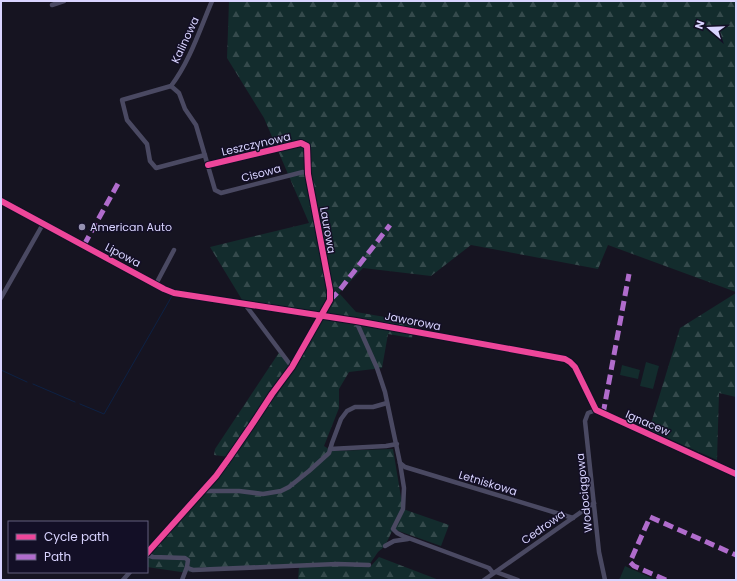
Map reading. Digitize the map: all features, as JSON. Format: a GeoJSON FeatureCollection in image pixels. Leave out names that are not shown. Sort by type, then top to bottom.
{"type":"FeatureCollection","features":[{"type":"Feature","properties":{"kind":"street"},"geometry":{"type":"LineString","coordinates":[[52,5],[64,1]]}},
{"type":"Feature","properties":{"kind":"street","name":"Kalinowa"},"geometry":{"type":"LineString","coordinates":[[171,86],[176,80],[194,45],[212,1]]}},
{"type":"Feature","properties":{"kind":"street"},"geometry":{"type":"LineString","coordinates":[[205,156],[156,168],[150,161],[147,144],[127,120],[122,100],[171,86],[179,93],[185,109],[196,126],[208,165]]}},
{"type":"Feature","properties":{"kind":"street","name":"Leszczynowa"},"geometry":{"type":"LineString","coordinates":[[208,165],[301,143],[307,146]]}},
{"type":"Feature","properties":{"kind":"street","name":"Laurowa"},"geometry":{"type":"LineString","coordinates":[[148,553],[216,476],[234,451],[292,367],[330,300],[330,290],[308,174],[307,146]]}},
{"type":"Feature","properties":{"kind":"street","name":"Cisowa"},"geometry":{"type":"LineString","coordinates":[[208,165],[215,190],[221,193],[303,172],[308,174]]}},
{"type":"Feature","properties":{"kind":"street","name":"Lipowa"},"geometry":{"type":"LineString","coordinates":[[1,201],[156,284],[176,293],[244,303]]}},
{"type":"Feature","properties":{"kind":"street"},"geometry":{"type":"LineString","coordinates":[[1,298],[42,224]]}},
{"type":"Feature","properties":{"kind":"street"},"geometry":{"type":"LineString","coordinates":[[156,284],[174,250]]}},
{"type":"Feature","properties":{"kind":"street"},"geometry":{"type":"LineString","coordinates":[[244,303],[292,367]]}},
{"type":"Feature","properties":{"kind":"street","name":"Jaworowa"},"geometry":{"type":"LineString","coordinates":[[244,303],[322,315],[565,359],[574,367],[596,410]]}},
{"type":"Feature","properties":{"kind":"street"},"geometry":{"type":"LineString","coordinates":[[356,321],[377,368],[387,403],[400,463],[404,488],[402,509],[393,529],[397,533],[489,568],[495,573],[518,580]]}},
{"type":"Feature","properties":{"kind":"street"},"geometry":{"type":"LineString","coordinates":[[202,491],[239,491],[263,494],[281,491],[289,487],[310,471],[329,453],[342,419],[350,408],[373,407],[387,403]]}},
{"type":"Feature","properties":{"kind":"street","name":"Ignacew"},"geometry":{"type":"LineString","coordinates":[[596,410],[736,474]]}},
{"type":"Feature","properties":{"kind":"street","name":"Wodociągowa"},"geometry":{"type":"LineString","coordinates":[[596,410],[588,413],[585,422],[599,552],[605,580]]}},
{"type":"Feature","properties":{"kind":"street"},"geometry":{"type":"LineString","coordinates":[[330,449],[386,446],[396,444]]}},
{"type":"Feature","properties":{"kind":"street","name":"Letniskowa"},"geometry":{"type":"LineString","coordinates":[[400,463],[405,467],[573,518]]}},
{"type":"Feature","properties":{"kind":"street","name":"Cedrowa"},"geometry":{"type":"LineString","coordinates":[[484,580],[594,503]]}},
{"type":"Feature","properties":{"kind":"street"},"geometry":{"type":"LineString","coordinates":[[384,546],[394,541],[412,539]]}},
{"type":"Feature","properties":{"kind":"street"},"geometry":{"type":"LineString","coordinates":[[148,554],[153,557],[182,557],[188,560],[182,580]]}},
{"type":"Feature","properties":{"kind":"street"},"geometry":{"type":"LineString","coordinates":[[187,567],[190,570],[193,570],[337,564],[369,565]]}},
{"type":"Feature","properties":{"kind":"green space"},"geometry":{"type":"Polygon","coordinates":[[[229,1],[736,1],[736,292],[608,245],[598,269],[471,245],[431,276],[363,268],[339,293],[356,312],[414,322],[412,338],[388,334],[382,368],[349,372],[339,389],[339,408],[324,446],[332,451],[393,449],[403,509],[449,525],[441,546],[393,529],[385,546],[378,552],[369,565],[370,567],[379,557],[439,580],[298,580],[299,567],[181,572],[148,567],[148,555],[229,457],[214,455],[215,449],[280,351],[292,366],[322,315],[244,303],[210,247],[309,223],[264,118],[227,58],[229,1]]]}},
{"type":"Feature","properties":{"kind":"green space"},"geometry":{"type":"Polygon","coordinates":[[[736,293],[736,397],[719,393],[717,460],[649,430],[680,328],[736,293]]]}},
{"type":"Feature","properties":{"kind":"green space"},"geometry":{"type":"Polygon","coordinates":[[[646,362],[659,366],[653,389],[640,386],[646,362]]]}},
{"type":"Feature","properties":{"kind":"green space"},"geometry":{"type":"Polygon","coordinates":[[[622,365],[640,370],[638,379],[620,375],[622,365]]]}},
{"type":"Feature","properties":{"kind":"green space"},"geometry":{"type":"Polygon","coordinates":[[[625,566],[656,580],[618,580],[625,566]]]}},
{"type":"Feature","properties":{"kind":"waterway"},"geometry":{"type":"LineString","coordinates":[[80,404],[104,414],[172,296]]}},
{"type":"Feature","properties":{"kind":"waterway"},"geometry":{"type":"LineString","coordinates":[[1,370],[27,382]]}},
{"type":"Feature","properties":{"kind":"waterway"},"geometry":{"type":"LineString","coordinates":[[33,384],[75,402]]}},
{"type":"Feature","properties":{"kind":"marked path"},"geometry":{"type":"LineString","coordinates":[[84,245],[120,180]]}},
{"type":"Feature","properties":{"kind":"marked path"},"geometry":{"type":"LineString","coordinates":[[330,300],[339,291],[390,225]]}},
{"type":"Feature","properties":{"kind":"marked path"},"geometry":{"type":"LineString","coordinates":[[603,414],[629,274]]}},
{"type":"Feature","properties":{"kind":"marked path"},"geometry":{"type":"LineString","coordinates":[[666,580],[634,566],[630,562],[650,517],[736,555]]}},
{"type":"Feature","properties":{"kind":"cycle path"},"geometry":{"type":"LineString","coordinates":[[148,552],[216,476],[292,367],[330,300],[330,290],[308,174],[307,146],[301,143],[208,165]]}},
{"type":"Feature","properties":{"kind":"cycle path"},"geometry":{"type":"LineString","coordinates":[[1,201],[174,293],[356,321],[565,359],[575,367],[596,410],[736,474]]}},
{"type":"Feature","properties":{"kind":"place","name":"American Auto"},"geometry":{"type":"Point","coordinates":[82,227]}}]}
